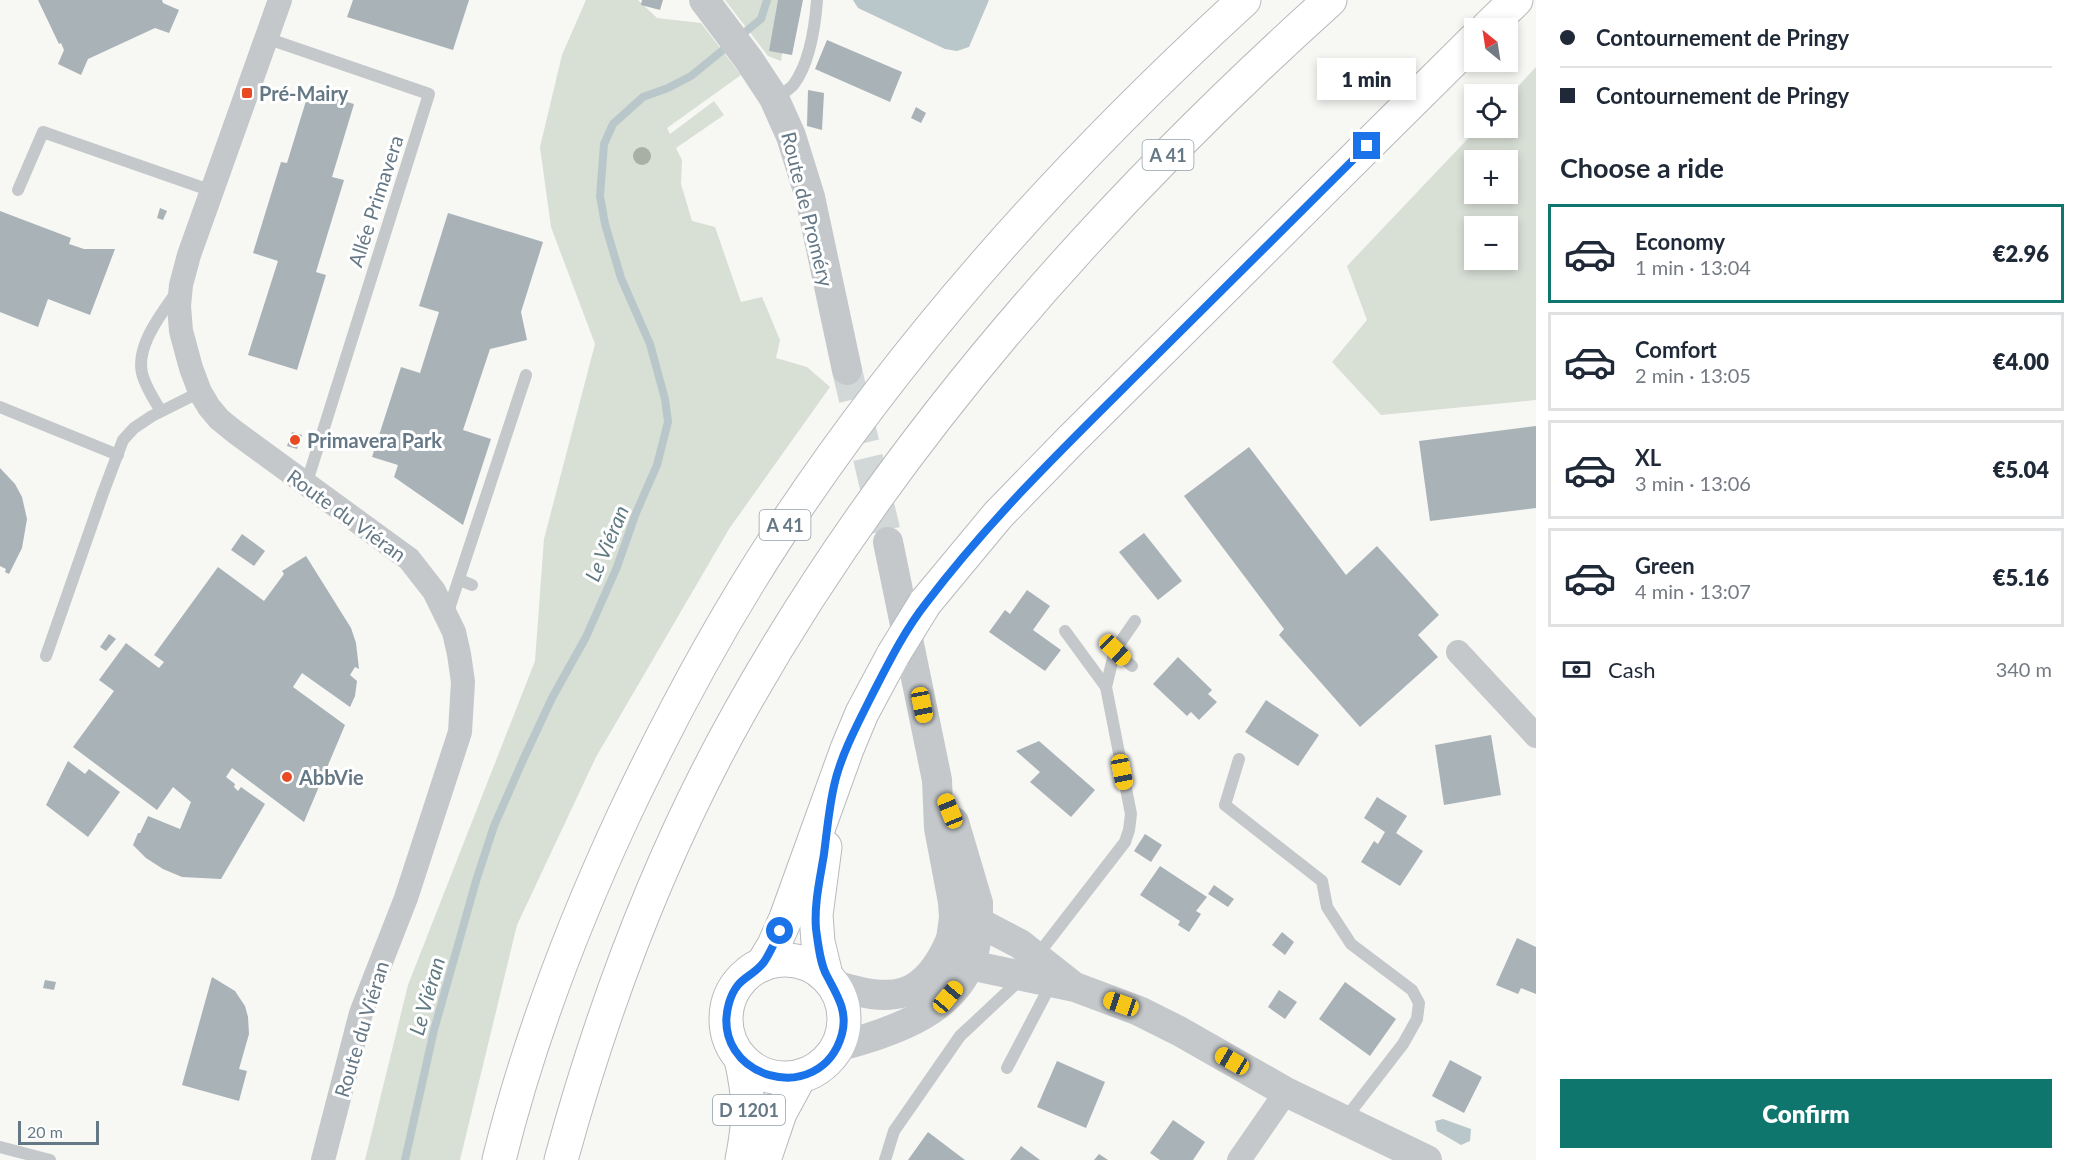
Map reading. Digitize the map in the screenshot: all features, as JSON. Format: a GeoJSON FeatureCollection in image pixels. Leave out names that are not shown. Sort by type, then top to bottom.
{"type":"FeatureCollection","features":[{"type":"Feature","properties":{"kind":"highway","name":"A 41"},"geometry":{"type":"LineString","coordinates":[[499,1160],[535,1036],[597,873],[655,749],[699,668],[783,528],[840,447],[908,358],[989,259],[1094,146],[1190,49],[1244,0]]}},
{"type":"Feature","properties":{"kind":"highway","name":"A 41"},"geometry":{"type":"LineString","coordinates":[[561,1160],[579,1094],[611,998],[646,907],[692,806],[739,713],[855,528],[960,388],[1073,255],[1179,144],[1330,0]]}},
{"type":"Feature","properties":{"kind":"highway"},"geometry":{"type":"LineString","coordinates":[[1497,18],[1516,0]]}},
{"type":"Feature","properties":{"kind":"highway","name":"D 1201"},"geometry":{"type":"LineString","coordinates":[[762,965],[786,918],[834,783],[862,714],[893,655],[925,603],[1006,506],[1464,50]]}},
{"type":"Feature","properties":{"kind":"highway","name":"D 1201"},"geometry":{"type":"LineString","coordinates":[[829,979],[810,965],[793,959],[782,959],[762,965],[750,972],[736,986],[727,1017],[731,1041],[741,1059],[752,1069],[771,1077],[799,1077],[819,1067],[837,1047],[843,1030],[841,1002],[829,979],[818,942],[816,915],[834,783]]}},
{"type":"Feature","properties":{"kind":"highway","name":"D 1201"},"geometry":{"type":"LineString","coordinates":[[741,1059],[749,1104],[747,1136],[742,1160]]}},
{"type":"Feature","properties":{"kind":"highway","name":"D 1201"},"geometry":{"type":"LineString","coordinates":[[764,1160],[780,1113],[799,1077]]}},
{"type":"Feature","properties":{"kind":"street","name":"Route du Viéran"},"geometry":{"type":"LineString","coordinates":[[280,0],[189,255],[179,306],[183,341],[200,392],[219,419],[409,559],[434,591],[447,616],[459,654],[463,682],[460,732],[406,898],[361,1013],[323,1160]]}},
{"type":"Feature","properties":{"kind":"street","name":"Route de Proméry"},"geometry":{"type":"LineString","coordinates":[[712,12],[749,60],[774,98],[791,136],[804,176],[847,370]]}},
{"type":"Feature","properties":{"kind":"street"},"geometry":{"type":"LineString","coordinates":[[837,1047],[898,1028],[926,1015],[948,997],[962,979],[971,961],[978,922],[978,903],[968,864],[938,780],[888,542]]}},
{"type":"Feature","properties":{"kind":"street"},"geometry":{"type":"LineString","coordinates":[[1458,652],[1536,736]]}},
{"type":"Feature","properties":{"kind":"street"},"geometry":{"type":"LineString","coordinates":[[829,979],[875,995],[890,996],[922,983],[936,968],[951,939],[954,918],[939,828],[938,780]]}},
{"type":"Feature","properties":{"kind":"street"},"geometry":{"type":"LineString","coordinates":[[978,922],[1020,944],[1046,976]]}},
{"type":"Feature","properties":{"kind":"street"},"geometry":{"type":"LineString","coordinates":[[951,939],[971,961],[984,968],[1046,976],[1149,1016],[1286,1092],[1427,1160]]}},
{"type":"Feature","properties":{"kind":"street"},"geometry":{"type":"LineString","coordinates":[[1239,1160],[1286,1092]]}},
{"type":"Feature","properties":{"kind":"lane"},"geometry":{"type":"LineString","coordinates":[[774,98],[794,86],[806,60],[817,0]]}},
{"type":"Feature","properties":{"kind":"lane","name":"Allée Primavera"},"geometry":{"type":"LineString","coordinates":[[266,38],[429,94],[306,485]]}},
{"type":"Feature","properties":{"kind":"lane"},"geometry":{"type":"LineString","coordinates":[[18,190],[44,132],[212,191]]}},
{"type":"Feature","properties":{"kind":"lane"},"geometry":{"type":"LineString","coordinates":[[161,411],[141,373],[142,357],[153,326],[182,285]]}},
{"type":"Feature","properties":{"kind":"lane"},"geometry":{"type":"LineString","coordinates":[[447,616],[526,375]]}},
{"type":"Feature","properties":{"kind":"lane"},"geometry":{"type":"LineString","coordinates":[[46,656],[123,440],[134,428],[161,411],[200,392]]}},
{"type":"Feature","properties":{"kind":"lane"},"geometry":{"type":"LineString","coordinates":[[0,407],[118,455]]}},
{"type":"Feature","properties":{"kind":"lane"},"geometry":{"type":"LineString","coordinates":[[460,579],[472,585]]}},
{"type":"Feature","properties":{"kind":"lane"},"geometry":{"type":"LineString","coordinates":[[1007,1068],[1046,976],[1130,830],[1131,814],[1106,687],[1115,650],[1134,621]]}},
{"type":"Feature","properties":{"kind":"lane"},"geometry":{"type":"LineString","coordinates":[[1065,631],[1106,687]]}},
{"type":"Feature","properties":{"kind":"lane"},"geometry":{"type":"LineString","coordinates":[[1115,650],[1132,666]]}},
{"type":"Feature","properties":{"kind":"lane"},"geometry":{"type":"LineString","coordinates":[[1239,759],[1225,805],[1322,881],[1327,908],[1352,944],[1412,990],[1419,1003],[1417,1020],[1403,1044],[1345,1119]]}},
{"type":"Feature","properties":{"kind":"lane"},"geometry":{"type":"LineString","coordinates":[[885,1160],[894,1131],[960,1036],[1046,976]]}},
{"type":"Feature","properties":{"kind":"lane"},"geometry":{"type":"LineString","coordinates":[[0,1147],[50,1160]]}},
{"type":"Feature","properties":{"kind":"shaded area"},"geometry":{"type":"Polygon","coordinates":[[[586,0],[638,0],[657,18],[701,23],[741,75],[667,128],[670,134],[714,101],[724,115],[676,148],[682,160],[681,184],[692,221],[715,227],[741,302],[762,297],[780,340],[776,358],[807,367],[830,387],[729,529],[596,757],[517,925],[460,1160],[365,1160],[408,985],[535,661],[544,539],[595,344],[551,227],[540,147],[562,55],[586,0]]]}},
{"type":"Feature","properties":{"kind":"shaded area"},"geometry":{"type":"Polygon","coordinates":[[[725,0],[789,0],[781,61],[768,56],[725,0]]]}},
{"type":"Feature","properties":{"kind":"shaded area"},"geometry":{"type":"Polygon","coordinates":[[[853,0],[989,0],[969,47],[957,51],[945,49],[858,8],[853,0]]]}},
{"type":"Feature","properties":{"kind":"shaded area"},"geometry":{"type":"Polygon","coordinates":[[[1536,67],[1536,400],[1381,415],[1332,362],[1367,320],[1347,266],[1469,138],[1518,138],[1518,86],[1536,67]]]}},
{"type":"Feature","properties":{"kind":"shaded area"},"geometry":{"type":"Polygon","coordinates":[[[1443,1119],[1471,1129],[1470,1141],[1461,1145],[1437,1131],[1435,1121],[1443,1119]]]}},
{"type":"Feature","properties":{"kind":"building"},"geometry":{"type":"Polygon","coordinates":[[[38,0],[162,0],[163,3],[179,10],[169,33],[155,28],[88,59],[81,75],[58,64],[64,50],[38,0]]]}},
{"type":"Feature","properties":{"kind":"building"},"geometry":{"type":"Polygon","coordinates":[[[353,0],[469,0],[453,50],[347,17],[353,0]]]}},
{"type":"Feature","properties":{"kind":"building"},"geometry":{"type":"Polygon","coordinates":[[[642,0],[663,0],[660,10],[641,5],[642,0]]]}},
{"type":"Feature","properties":{"kind":"building"},"geometry":{"type":"Polygon","coordinates":[[[778,0],[803,0],[792,55],[769,51],[778,0]]]}},
{"type":"Feature","properties":{"kind":"building"},"geometry":{"type":"Polygon","coordinates":[[[827,40],[902,72],[890,102],[815,69],[827,40]]]}},
{"type":"Feature","properties":{"kind":"building"},"geometry":{"type":"Polygon","coordinates":[[[808,90],[824,93],[822,130],[807,126],[808,90]]]}},
{"type":"Feature","properties":{"kind":"building"},"geometry":{"type":"Polygon","coordinates":[[[309,91],[354,104],[332,177],[344,180],[316,272],[326,275],[297,370],[248,355],[278,261],[253,253],[281,162],[287,163],[309,91]]]}},
{"type":"Feature","properties":{"kind":"building"},"geometry":{"type":"Polygon","coordinates":[[[916,107],[926,113],[921,123],[911,118],[916,107]]]}},
{"type":"Feature","properties":{"kind":"building"},"geometry":{"type":"Polygon","coordinates":[[[160,208],[167,211],[163,220],[157,218],[160,208]]]}},
{"type":"Feature","properties":{"kind":"building"},"geometry":{"type":"Polygon","coordinates":[[[0,211],[71,238],[69,244],[84,249],[115,249],[90,315],[48,299],[38,327],[0,312],[0,211]]]}},
{"type":"Feature","properties":{"kind":"building"},"geometry":{"type":"Polygon","coordinates":[[[448,213],[543,242],[521,312],[527,340],[490,349],[463,430],[491,439],[463,525],[394,477],[398,465],[372,457],[401,367],[420,373],[439,312],[419,306],[448,213]]]}},
{"type":"Feature","properties":{"kind":"building"},"geometry":{"type":"Polygon","coordinates":[[[1536,426],[1536,508],[1430,521],[1419,441],[1536,426]]]}},
{"type":"Feature","properties":{"kind":"building","name":"Primavera Park"},"geometry":{"type":"Polygon","coordinates":[[[292,432],[302,435],[297,449],[287,446],[292,432]]]}},
{"type":"Feature","properties":{"kind":"building"},"geometry":{"type":"Polygon","coordinates":[[[1249,447],[1346,575],[1377,546],[1439,615],[1418,635],[1438,657],[1360,727],[1279,635],[1284,629],[1184,496],[1249,447]]]}},
{"type":"Feature","properties":{"kind":"building"},"geometry":{"type":"Polygon","coordinates":[[[0,468],[15,484],[22,497],[27,519],[22,548],[9,574],[0,566],[0,468]]]}},
{"type":"Feature","properties":{"kind":"building"},"geometry":{"type":"Polygon","coordinates":[[[1144,533],[1182,581],[1158,600],[1119,552],[1144,533]]]}},
{"type":"Feature","properties":{"kind":"building"},"geometry":{"type":"Polygon","coordinates":[[[242,534],[265,551],[254,566],[231,550],[242,534]]]}},
{"type":"Feature","properties":{"kind":"building"},"geometry":{"type":"Polygon","coordinates":[[[306,556],[351,628],[356,643],[359,669],[355,667],[350,675],[357,681],[355,696],[350,707],[302,673],[293,687],[345,725],[304,822],[232,768],[226,777],[235,784],[234,787],[238,791],[241,787],[265,804],[221,879],[182,877],[163,869],[146,858],[133,845],[138,833],[148,816],[180,829],[191,802],[173,787],[157,810],[73,747],[114,691],[99,680],[126,643],[159,668],[164,662],[154,655],[218,567],[264,601],[284,574],[282,571],[306,556]]]}},
{"type":"Feature","properties":{"kind":"building"},"geometry":{"type":"Polygon","coordinates":[[[1027,590],[1050,606],[1033,630],[1061,650],[1045,671],[989,632],[1005,610],[1010,614],[1027,590]]]}},
{"type":"Feature","properties":{"kind":"building"},"geometry":{"type":"Polygon","coordinates":[[[109,634],[116,639],[106,651],[100,647],[109,634]]]}},
{"type":"Feature","properties":{"kind":"building"},"geometry":{"type":"Polygon","coordinates":[[[1178,657],[1212,690],[1208,694],[1217,702],[1199,720],[1191,712],[1187,716],[1153,684],[1178,657]]]}},
{"type":"Feature","properties":{"kind":"building"},"geometry":{"type":"Polygon","coordinates":[[[1266,700],[1319,735],[1298,766],[1245,732],[1266,700]]]}},
{"type":"Feature","properties":{"kind":"building"},"geometry":{"type":"Polygon","coordinates":[[[1491,735],[1501,795],[1444,805],[1435,745],[1491,735]]]}},
{"type":"Feature","properties":{"kind":"building"},"geometry":{"type":"Polygon","coordinates":[[[1039,741],[1095,790],[1071,817],[1030,782],[1040,772],[1016,751],[1039,741]]]}},
{"type":"Feature","properties":{"kind":"building"},"geometry":{"type":"Polygon","coordinates":[[[68,761],[85,774],[89,769],[120,792],[88,837],[46,805],[68,761]]]}},
{"type":"Feature","properties":{"kind":"building"},"geometry":{"type":"Polygon","coordinates":[[[1377,797],[1407,816],[1396,833],[1423,851],[1400,886],[1361,862],[1374,841],[1378,844],[1385,832],[1364,818],[1377,797]]]}},
{"type":"Feature","properties":{"kind":"building"},"geometry":{"type":"Polygon","coordinates":[[[1145,834],[1162,845],[1151,862],[1134,851],[1145,834]]]}},
{"type":"Feature","properties":{"kind":"building"},"geometry":{"type":"Polygon","coordinates":[[[1160,866],[1207,897],[1196,911],[1201,914],[1189,932],[1178,925],[1180,921],[1140,895],[1160,866]]]}},
{"type":"Feature","properties":{"kind":"building"},"geometry":{"type":"Polygon","coordinates":[[[1214,885],[1234,899],[1228,907],[1208,894],[1214,885]]]}},
{"type":"Feature","properties":{"kind":"building"},"geometry":{"type":"Polygon","coordinates":[[[1282,932],[1294,942],[1285,955],[1272,945],[1282,932]]]}},
{"type":"Feature","properties":{"kind":"building"},"geometry":{"type":"Polygon","coordinates":[[[1517,938],[1536,947],[1536,994],[1521,988],[1518,994],[1496,985],[1517,938]]]}},
{"type":"Feature","properties":{"kind":"building"},"geometry":{"type":"Polygon","coordinates":[[[212,977],[235,991],[245,1006],[248,1017],[249,1034],[239,1069],[247,1071],[239,1101],[182,1085],[212,977]]]}},
{"type":"Feature","properties":{"kind":"building"},"geometry":{"type":"Polygon","coordinates":[[[45,980],[56,982],[54,990],[43,988],[45,980]]]}},
{"type":"Feature","properties":{"kind":"building"},"geometry":{"type":"Polygon","coordinates":[[[1345,982],[1396,1019],[1370,1056],[1319,1019],[1345,982]]]}},
{"type":"Feature","properties":{"kind":"building"},"geometry":{"type":"Polygon","coordinates":[[[1279,990],[1297,1002],[1285,1019],[1268,1007],[1279,990]]]}},
{"type":"Feature","properties":{"kind":"building"},"geometry":{"type":"Polygon","coordinates":[[[1450,1060],[1482,1077],[1464,1113],[1432,1096],[1450,1060]]]}},
{"type":"Feature","properties":{"kind":"building"},"geometry":{"type":"Polygon","coordinates":[[[1057,1061],[1105,1082],[1086,1128],[1037,1107],[1057,1061]]]}},
{"type":"Feature","properties":{"kind":"building"},"geometry":{"type":"Polygon","coordinates":[[[1173,1120],[1205,1142],[1193,1160],[1160,1160],[1150,1153],[1173,1120]]]}},
{"type":"Feature","properties":{"kind":"building"},"geometry":{"type":"Polygon","coordinates":[[[928,1132],[965,1160],[908,1160],[928,1132]]]}},
{"type":"Feature","properties":{"kind":"building"},"geometry":{"type":"Polygon","coordinates":[[[1021,1146],[1040,1160],[1010,1160],[1021,1146]]]}},
{"type":"Feature","properties":{"kind":"building"},"geometry":{"type":"Polygon","coordinates":[[[1099,1154],[1108,1160],[1094,1160],[1099,1154]]]}},
{"type":"Feature","properties":{"kind":"waterway","name":"Le Viéran"},"geometry":{"type":"LineString","coordinates":[[405,1160],[434,1030],[494,826],[552,698],[586,637],[617,567],[636,513],[657,465],[668,422],[665,399],[650,344],[621,278],[605,224],[600,196],[604,144],[613,124],[643,97],[691,76],[761,19],[767,0]]}},
{"type":"Feature","properties":{"kind":"tunnel"},"geometry":{"type":"LineString","coordinates":[[847,370],[888,542]]}},
{"type":"Feature","properties":{"kind":"place","name":"Pré-Mairy"},"geometry":{"type":"Point","coordinates":[247,93]}},
{"type":"Feature","properties":{"kind":"place","name":"Primavera Park"},"geometry":{"type":"Point","coordinates":[295,440]}},
{"type":"Feature","properties":{"kind":"place","name":"AbbVie"},"geometry":{"type":"Point","coordinates":[287,777]}},
{"type":"Feature","properties":{"kind":"route"},"geometry":{"type":"LineString","coordinates":[[780,931],[762,965],[750,972],[736,986],[727,1017],[731,1041],[741,1059],[752,1069],[771,1077],[799,1077],[810,1073],[826,1061],[837,1047],[843,1030],[841,1002],[826,975],[816,927],[834,783],[862,714],[902,639],[925,603],[998,515],[1367,146]]}}]}
